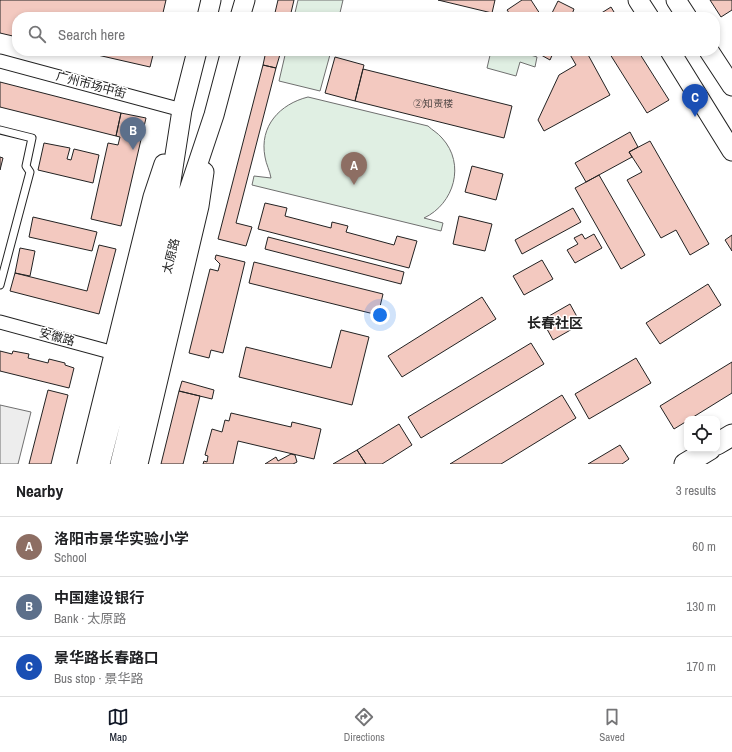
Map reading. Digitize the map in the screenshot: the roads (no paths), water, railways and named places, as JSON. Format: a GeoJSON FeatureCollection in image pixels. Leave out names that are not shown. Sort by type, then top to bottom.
{"type":"FeatureCollection","features":[{"type":"Feature","properties":{"kind":"main road"},"geometry":{"type":"LineString","coordinates":[[208,12],[211,0]]}},
{"type":"Feature","properties":{"kind":"main road"},"geometry":{"type":"LineString","coordinates":[[241,12],[245,0]]}},
{"type":"Feature","properties":{"kind":"main road"},"geometry":{"type":"LineString","coordinates":[[638,0],[646,12]]}},
{"type":"Feature","properties":{"kind":"main road"},"geometry":{"type":"LineString","coordinates":[[676,0],[684,12]]}},
{"type":"Feature","properties":{"kind":"main road","name":"太原路"},"geometry":{"type":"LineString","coordinates":[[100,464],[168,200],[182,110],[196,56]]}},
{"type":"Feature","properties":{"kind":"main road","name":"太原路"},"geometry":{"type":"LineString","coordinates":[[120,464],[184,204],[214,115],[230,56]]}},
{"type":"Feature","properties":{"kind":"main road"},"geometry":{"type":"LineString","coordinates":[[673,56],[732,151]]}},
{"type":"Feature","properties":{"kind":"main road"},"geometry":{"type":"LineString","coordinates":[[712,56],[732,86]]}},
{"type":"Feature","properties":{"kind":"main road"},"geometry":{"type":"LineString","coordinates":[[87,464],[153,197],[182,110]]}},
{"type":"Feature","properties":{"kind":"main road"},"geometry":{"type":"LineString","coordinates":[[138,464],[199,206],[214,115]]}},
{"type":"Feature","properties":{"kind":"main road"},"geometry":{"type":"LineString","coordinates":[[720,442],[732,435]]}},
{"type":"Feature","properties":{"kind":"main road"},"geometry":{"type":"LineString","coordinates":[[685,464],[705,452]]}},
{"type":"Feature","properties":{"kind":"street","name":"广州市场中街"},"geometry":{"type":"LineString","coordinates":[[0,61],[182,110]]}},
{"type":"Feature","properties":{"kind":"street","name":"安徽路"},"geometry":{"type":"LineString","coordinates":[[0,322],[114,353]]}},
{"type":"Feature","properties":{"kind":"lane"},"geometry":{"type":"LineString","coordinates":[[0,130],[32,138],[26,166],[30,172],[0,285]]}},
{"type":"Feature","properties":{"kind":"place","name":"景华路长春路口"},"geometry":{"type":"Point","coordinates":[695,117]}},
{"type":"Feature","properties":{"kind":"place","name":"中国建设银行"},"geometry":{"type":"Point","coordinates":[133,150]}},
{"type":"Feature","properties":{"kind":"place","name":"洛阳市景华实验小学"},"geometry":{"type":"Point","coordinates":[354,185]}},
{"type":"Feature","properties":{"kind":"district","name":"长春社区"},"geometry":{"type":"Point","coordinates":[555,323]}}]}
